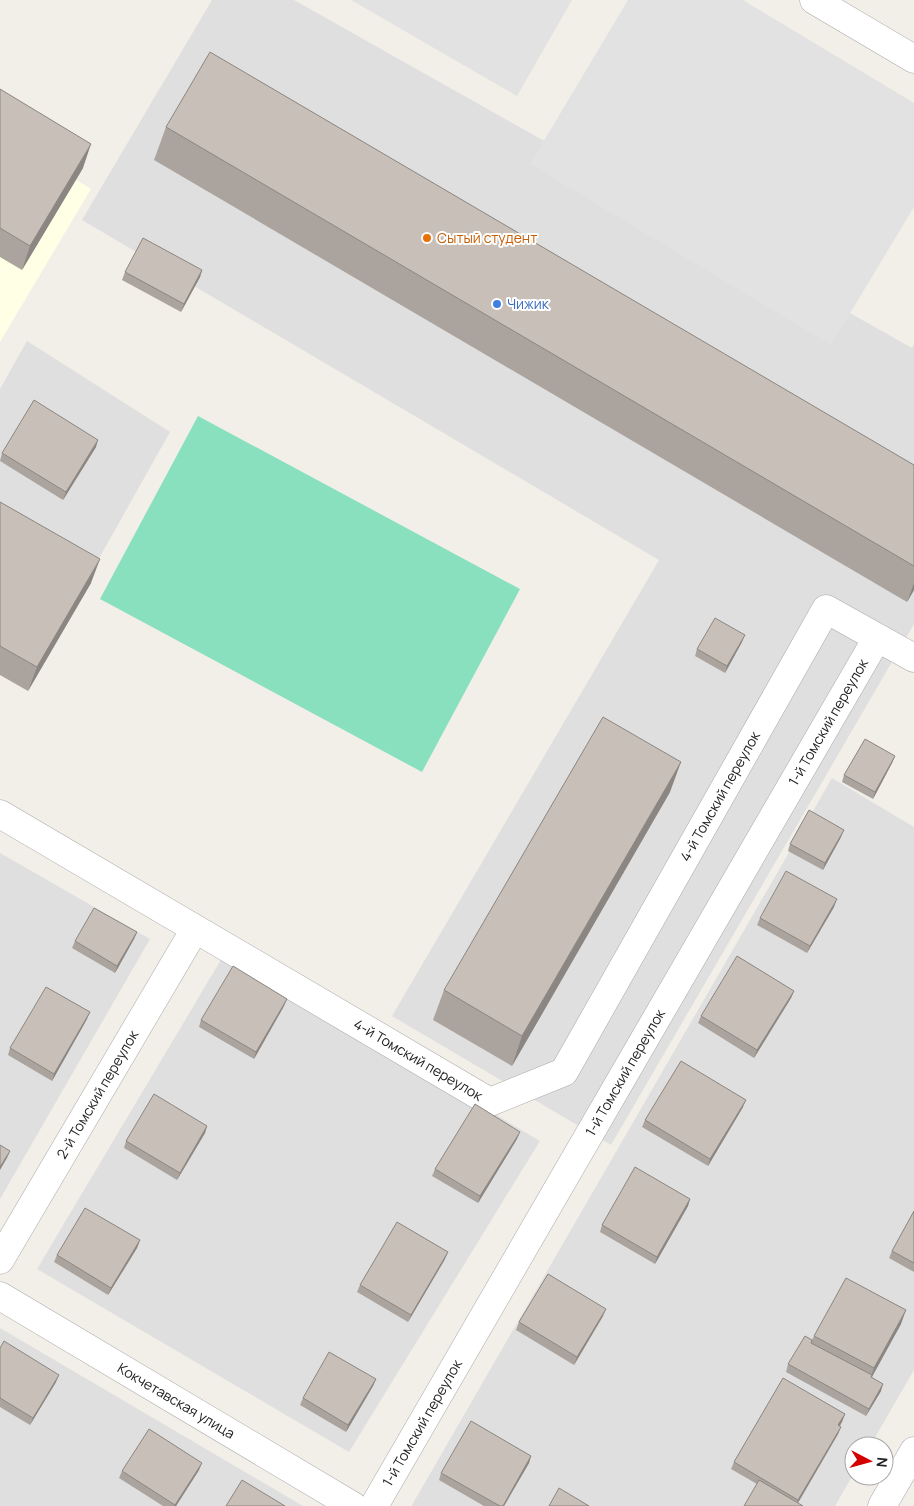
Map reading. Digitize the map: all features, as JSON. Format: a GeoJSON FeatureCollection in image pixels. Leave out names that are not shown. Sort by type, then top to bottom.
{"type":"FeatureCollection","features":[{"type":"Feature","properties":{"kind":"street"},"geometry":{"type":"LineString","coordinates":[[814,0],[914,59]]}},
{"type":"Feature","properties":{"kind":"street","name":"4-й Томский переулок"},"geometry":{"type":"LineString","coordinates":[[0,814],[490,1102],[564,1072],[826,609],[878,638]]}},
{"type":"Feature","properties":{"kind":"street"},"geometry":{"type":"LineString","coordinates":[[878,638],[914,658]]}},
{"type":"Feature","properties":{"kind":"street","name":"1-й Томский переулок"},"geometry":{"type":"LineString","coordinates":[[374,1506],[878,638]]}},
{"type":"Feature","properties":{"kind":"street","name":"2-й Томский переулок"},"geometry":{"type":"LineString","coordinates":[[0,1260],[195,928]]}},
{"type":"Feature","properties":{"kind":"street","name":"Кокчетавская улица"},"geometry":{"type":"LineString","coordinates":[[0,1296],[353,1506]]}},
{"type":"Feature","properties":{"kind":"street"},"geometry":{"type":"LineString","coordinates":[[882,1506],[914,1451]]}},
{"type":"Feature","properties":{"kind":"shaded area"},"geometry":{"type":"Polygon","coordinates":[[[212,0],[294,0],[912,348],[914,344],[914,624],[611,1145],[392,1016],[659,560],[82,220],[212,0]]]}},
{"type":"Feature","properties":{"kind":"shaded area"},"geometry":{"type":"Polygon","coordinates":[[[351,0],[572,0],[517,96],[351,0]]]}},
{"type":"Feature","properties":{"kind":"shaded area"},"geometry":{"type":"Polygon","coordinates":[[[628,0],[743,0],[914,103],[914,207],[831,345],[530,164],[628,0]]]}},
{"type":"Feature","properties":{"kind":"shaded area"},"geometry":{"type":"Polygon","coordinates":[[[0,133],[91,189],[0,342],[0,133]]]}},
{"type":"Feature","properties":{"kind":"shaded area"},"geometry":{"type":"Polygon","coordinates":[[[27,341],[170,432],[93,569],[0,515],[0,389],[27,341]]]}},
{"type":"Feature","properties":{"kind":"shaded area"},"geometry":{"type":"Polygon","coordinates":[[[832,778],[914,827],[914,1370],[876,1436],[844,1436],[844,1486],[847,1486],[835,1506],[412,1505],[832,778]]]}},
{"type":"Feature","properties":{"kind":"shaded area"},"geometry":{"type":"Polygon","coordinates":[[[0,853],[150,939],[0,1199],[0,853]]]}},
{"type":"Feature","properties":{"kind":"shaded area"},"geometry":{"type":"Polygon","coordinates":[[[225,953],[540,1141],[349,1452],[37,1269],[225,953]]]}},
{"type":"Feature","properties":{"kind":"shaded area"},"geometry":{"type":"Polygon","coordinates":[[[0,1328],[303,1506],[0,1506],[0,1328]]]}},
{"type":"Feature","properties":{"kind":"green space"},"geometry":{"type":"Polygon","coordinates":[[[198,416],[520,589],[422,772],[100,599],[198,416]]]}},
{"type":"Feature","properties":{"kind":"building"},"geometry":{"type":"Polygon","coordinates":[[[210,52],[914,465],[914,566],[166,127],[210,52]]]}},
{"type":"Feature","properties":{"kind":"building"},"geometry":{"type":"Polygon","coordinates":[[[0,89],[91,144],[30,246],[0,228],[0,89]]]}},
{"type":"Feature","properties":{"kind":"building"},"geometry":{"type":"Polygon","coordinates":[[[143,238],[202,270],[184,304],[125,272],[143,238]]]}},
{"type":"Feature","properties":{"kind":"building"},"geometry":{"type":"Polygon","coordinates":[[[34,400],[98,440],[66,492],[2,453],[34,400]]]}},
{"type":"Feature","properties":{"kind":"building"},"geometry":{"type":"Polygon","coordinates":[[[0,502],[100,559],[37,667],[0,646],[0,502]]]}},
{"type":"Feature","properties":{"kind":"building"},"geometry":{"type":"Polygon","coordinates":[[[715,618],[745,635],[727,666],[697,649],[715,618]]]}},
{"type":"Feature","properties":{"kind":"building"},"geometry":{"type":"Polygon","coordinates":[[[603,717],[681,762],[522,1036],[444,990],[603,717]]]}},
{"type":"Feature","properties":{"kind":"building"},"geometry":{"type":"Polygon","coordinates":[[[865,739],[895,756],[875,792],[844,775],[865,739]]]}},
{"type":"Feature","properties":{"kind":"building"},"geometry":{"type":"Polygon","coordinates":[[[809,810],[844,830],[825,863],[790,844],[809,810]]]}},
{"type":"Feature","properties":{"kind":"building"},"geometry":{"type":"Polygon","coordinates":[[[786,871],[837,899],[810,946],[760,918],[786,871]]]}},
{"type":"Feature","properties":{"kind":"building"},"geometry":{"type":"Polygon","coordinates":[[[94,908],[137,932],[117,966],[75,941],[94,908]]]}},
{"type":"Feature","properties":{"kind":"building"},"geometry":{"type":"Polygon","coordinates":[[[737,956],[794,991],[757,1050],[701,1016],[737,956]]]}},
{"type":"Feature","properties":{"kind":"building"},"geometry":{"type":"Polygon","coordinates":[[[233,966],[287,999],[256,1052],[201,1020],[233,966]]]}},
{"type":"Feature","properties":{"kind":"building"},"geometry":{"type":"Polygon","coordinates":[[[46,987],[90,1012],[54,1074],[10,1048],[46,987]]]}},
{"type":"Feature","properties":{"kind":"building"},"geometry":{"type":"Polygon","coordinates":[[[681,1061],[746,1100],[710,1159],[645,1120],[681,1061]]]}},
{"type":"Feature","properties":{"kind":"building"},"geometry":{"type":"Polygon","coordinates":[[[154,1094],[207,1126],[180,1173],[126,1141],[154,1094]]]}},
{"type":"Feature","properties":{"kind":"building"},"geometry":{"type":"Polygon","coordinates":[[[475,1104],[520,1132],[480,1196],[435,1169],[475,1104]]]}},
{"type":"Feature","properties":{"kind":"building"},"geometry":{"type":"Polygon","coordinates":[[[0,1145],[10,1151],[0,1167],[0,1145]]]}},
{"type":"Feature","properties":{"kind":"building"},"geometry":{"type":"Polygon","coordinates":[[[635,1167],[690,1199],[657,1257],[602,1225],[635,1167]]]}},
{"type":"Feature","properties":{"kind":"building"},"geometry":{"type":"Polygon","coordinates":[[[85,1208],[140,1240],[111,1288],[57,1255],[85,1208]]]}},
{"type":"Feature","properties":{"kind":"building"},"geometry":{"type":"Polygon","coordinates":[[[914,1211],[914,1263],[892,1251],[914,1211]]]}},
{"type":"Feature","properties":{"kind":"building"},"geometry":{"type":"Polygon","coordinates":[[[397,1222],[448,1252],[411,1315],[360,1285],[397,1222]]]}},
{"type":"Feature","properties":{"kind":"building"},"geometry":{"type":"Polygon","coordinates":[[[548,1274],[606,1309],[577,1357],[519,1322],[548,1274]]]}},
{"type":"Feature","properties":{"kind":"building"},"geometry":{"type":"Polygon","coordinates":[[[846,1278],[906,1310],[874,1368],[814,1336],[846,1278]]]}},
{"type":"Feature","properties":{"kind":"building"},"geometry":{"type":"Polygon","coordinates":[[[805,1336],[812,1340],[811,1343],[872,1375],[871,1377],[883,1384],[869,1409],[788,1364],[805,1336]]]}},
{"type":"Feature","properties":{"kind":"building"},"geometry":{"type":"Polygon","coordinates":[[[4,1341],[59,1375],[33,1418],[0,1398],[0,1348],[4,1341]]]}},
{"type":"Feature","properties":{"kind":"building"},"geometry":{"type":"Polygon","coordinates":[[[329,1352],[376,1379],[348,1425],[303,1398],[329,1352]]]}},
{"type":"Feature","properties":{"kind":"building"},"geometry":{"type":"Polygon","coordinates":[[[783,1378],[845,1414],[838,1425],[841,1427],[798,1500],[734,1462],[783,1378]]]}},
{"type":"Feature","properties":{"kind":"building"},"geometry":{"type":"Polygon","coordinates":[[[471,1421],[531,1456],[503,1506],[441,1473],[471,1421]]]}},
{"type":"Feature","properties":{"kind":"building"},"geometry":{"type":"Polygon","coordinates":[[[149,1429],[202,1463],[175,1505],[122,1471],[149,1429]]]}},
{"type":"Feature","properties":{"kind":"building"},"geometry":{"type":"Polygon","coordinates":[[[242,1480],[285,1506],[226,1506],[242,1480]]]}},
{"type":"Feature","properties":{"kind":"building"},"geometry":{"type":"Polygon","coordinates":[[[759,1480],[803,1506],[744,1506],[759,1480]]]}},
{"type":"Feature","properties":{"kind":"building"},"geometry":{"type":"Polygon","coordinates":[[[559,1488],[589,1506],[549,1506],[559,1488]]]}},
{"type":"Feature","properties":{"kind":"place","name":"Сытый студент"},"geometry":{"type":"Point","coordinates":[427,238]}},
{"type":"Feature","properties":{"kind":"place","name":"Чижик"},"geometry":{"type":"Point","coordinates":[497,304]}}]}
